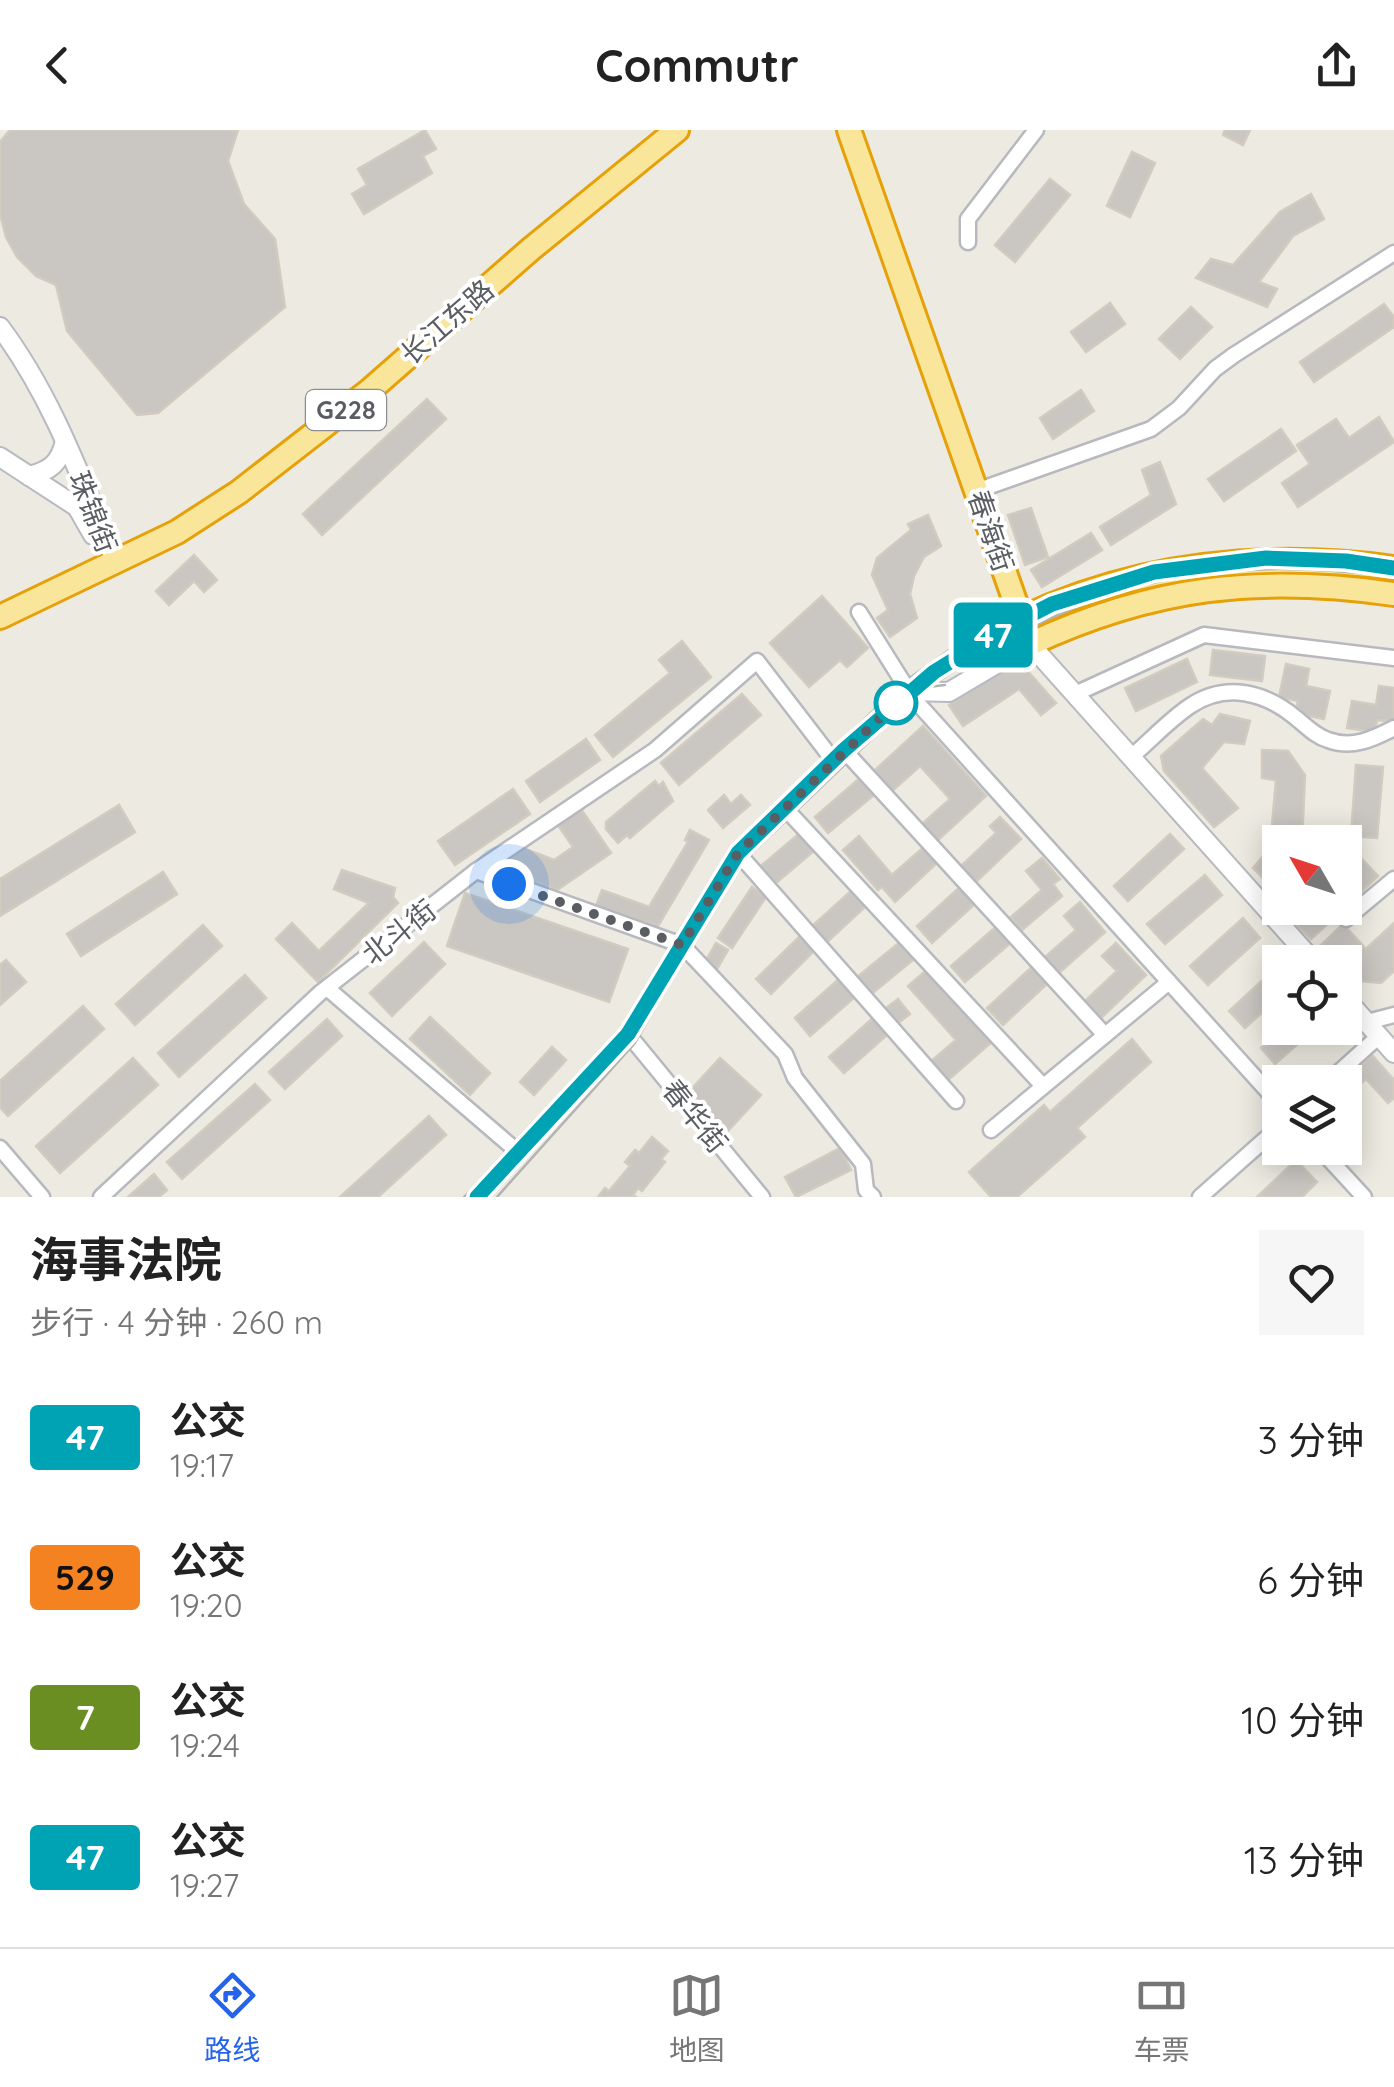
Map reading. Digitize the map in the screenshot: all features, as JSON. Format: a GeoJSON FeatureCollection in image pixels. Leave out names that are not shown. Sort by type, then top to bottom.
{"type":"FeatureCollection","features":[{"type":"Feature","properties":{"kind":"highway","name":"长江东路"},"geometry":{"type":"LineString","coordinates":[[0,617],[232,481],[360,382],[523,239],[657,130]]}},
{"type":"Feature","properties":{"kind":"highway","name":"长江东路"},"geometry":{"type":"LineString","coordinates":[[0,602],[110,555],[177,532],[239,492],[306,443],[531,248],[677,130]]}},
{"type":"Feature","properties":{"kind":"highway","name":"春海街"},"geometry":{"type":"LineString","coordinates":[[849,130],[1030,644]]}},
{"type":"Feature","properties":{"kind":"highway"},"geometry":{"type":"LineString","coordinates":[[1022,619],[1118,581],[1188,566],[1305,558],[1394,568]]}},
{"type":"Feature","properties":{"kind":"highway"},"geometry":{"type":"LineString","coordinates":[[1030,644],[1125,606],[1191,592],[1303,584],[1394,594]]}},
{"type":"Feature","properties":{"kind":"main road","name":"珠锦街"},"geometry":{"type":"LineString","coordinates":[[0,328],[30,370],[65,441],[110,555]]}},
{"type":"Feature","properties":{"kind":"main road"},"geometry":{"type":"LineString","coordinates":[[29,476],[54,466],[65,441]]}},
{"type":"Feature","properties":{"kind":"main road","name":"珠锦街"},"geometry":{"type":"LineString","coordinates":[[0,458],[77,507],[110,555]]}},
{"type":"Feature","properties":{"kind":"main road"},"geometry":{"type":"LineString","coordinates":[[476,1197],[628,1034],[738,853],[908,692],[960,655],[1022,619]]}},
{"type":"Feature","properties":{"kind":"main road"},"geometry":{"type":"LineString","coordinates":[[908,692],[948,692],[1030,644]]}},
{"type":"Feature","properties":{"kind":"main road","name":"春海街"},"geometry":{"type":"LineString","coordinates":[[1030,644],[1299,945]]}},
{"type":"Feature","properties":{"kind":"main road"},"geometry":{"type":"LineString","coordinates":[[1362,1017],[1394,1053]]}},
{"type":"Feature","properties":{"kind":"street"},"geometry":{"type":"LineString","coordinates":[[968,242],[968,219],[1036,130]]}},
{"type":"Feature","properties":{"kind":"street"},"geometry":{"type":"LineString","coordinates":[[976,491],[1151,429],[1234,355],[1394,253]]}},
{"type":"Feature","properties":{"kind":"street"},"geometry":{"type":"LineString","coordinates":[[860,612],[908,692],[1262,1085]]}},
{"type":"Feature","properties":{"kind":"street"},"geometry":{"type":"LineString","coordinates":[[1075,694],[1204,636],[1394,658]]}},
{"type":"Feature","properties":{"kind":"street","name":"北斗街"},"geometry":{"type":"LineString","coordinates":[[101,1197],[327,988],[476,872],[655,750],[756,661],[838,755]]}},
{"type":"Feature","properties":{"kind":"street"},"geometry":{"type":"LineString","coordinates":[[1131,757],[1190,706],[1236,691],[1277,703],[1314,734],[1330,742],[1366,742],[1394,728]]}},
{"type":"Feature","properties":{"kind":"street"},"geometry":{"type":"LineString","coordinates":[[838,755],[1104,1036]]}},
{"type":"Feature","properties":{"kind":"street"},"geometry":{"type":"LineString","coordinates":[[784,807],[1043,1086]]}},
{"type":"Feature","properties":{"kind":"street"},"geometry":{"type":"LineString","coordinates":[[738,853],[956,1101]]}},
{"type":"Feature","properties":{"kind":"street"},"geometry":{"type":"LineString","coordinates":[[476,872],[682,945],[784,1054],[795,1078],[863,1164],[866,1190],[872,1197]]}},
{"type":"Feature","properties":{"kind":"street"},"geometry":{"type":"LineString","coordinates":[[1362,906],[1394,879]]}},
{"type":"Feature","properties":{"kind":"street"},"geometry":{"type":"LineString","coordinates":[[991,1130],[1169,982]]}},
{"type":"Feature","properties":{"kind":"street"},"geometry":{"type":"LineString","coordinates":[[327,988],[518,1152]]}},
{"type":"Feature","properties":{"kind":"street"},"geometry":{"type":"LineString","coordinates":[[1342,1065],[1373,1029],[1394,1014]]}},
{"type":"Feature","properties":{"kind":"street","name":"春华街"},"geometry":{"type":"LineString","coordinates":[[628,1034],[762,1197]]}},
{"type":"Feature","properties":{"kind":"street"},"geometry":{"type":"LineString","coordinates":[[1200,1197],[1262,1142]]}},
{"type":"Feature","properties":{"kind":"street"},"geometry":{"type":"LineString","coordinates":[[0,1148],[42,1197]]}},
{"type":"Feature","properties":{"kind":"street"},"geometry":{"type":"LineString","coordinates":[[1334,1165],[1364,1197]]}},
{"type":"Feature","properties":{"kind":"building"},"geometry":{"type":"Polygon","coordinates":[[[10,130],[238,130],[228,161],[244,204],[275,239],[285,307],[158,413],[137,415],[67,331],[56,285],[36,276],[17,257],[6,237],[0,214],[0,142],[10,130]]]}},
{"type":"Feature","properties":{"kind":"building"},"geometry":{"type":"Polygon","coordinates":[[[425,130],[436,149],[423,156],[432,173],[364,214],[352,194],[367,185],[358,169],[425,130]]]}},
{"type":"Feature","properties":{"kind":"building"},"geometry":{"type":"Polygon","coordinates":[[[1225,130],[1250,130],[1243,145],[1223,135],[1225,130]]]}},
{"type":"Feature","properties":{"kind":"building"},"geometry":{"type":"Polygon","coordinates":[[[1132,152],[1155,163],[1130,217],[1107,206],[1132,152]]]}},
{"type":"Feature","properties":{"kind":"building"},"geometry":{"type":"Polygon","coordinates":[[[1050,179],[1070,195],[1015,262],[995,245],[1050,179]]]}},
{"type":"Feature","properties":{"kind":"building"},"geometry":{"type":"Polygon","coordinates":[[[1311,194],[1324,219],[1293,236],[1259,282],[1277,289],[1267,307],[1196,278],[1211,259],[1233,265],[1280,212],[1311,194]]]}},
{"type":"Feature","properties":{"kind":"building"},"geometry":{"type":"Polygon","coordinates":[[[1110,303],[1125,324],[1086,352],[1071,332],[1110,303]]]}},
{"type":"Feature","properties":{"kind":"building"},"geometry":{"type":"Polygon","coordinates":[[[1384,304],[1394,317],[1394,327],[1314,382],[1300,362],[1384,304]]]}},
{"type":"Feature","properties":{"kind":"building"},"geometry":{"type":"Polygon","coordinates":[[[1191,307],[1212,327],[1180,359],[1159,339],[1191,307]]]}},
{"type":"Feature","properties":{"kind":"building"},"geometry":{"type":"Polygon","coordinates":[[[1081,390],[1094,411],[1053,439],[1040,418],[1081,390]]]}},
{"type":"Feature","properties":{"kind":"building"},"geometry":{"type":"Polygon","coordinates":[[[427,399],[446,419],[322,535],[303,514],[427,399]]]}},
{"type":"Feature","properties":{"kind":"building"},"geometry":{"type":"Polygon","coordinates":[[[1379,417],[1394,442],[1298,507],[1282,483],[1310,464],[1297,445],[1336,419],[1349,438],[1379,417]]]}},
{"type":"Feature","properties":{"kind":"building"},"geometry":{"type":"Polygon","coordinates":[[[1281,429],[1296,451],[1224,501],[1208,479],[1281,429]]]}},
{"type":"Feature","properties":{"kind":"building"},"geometry":{"type":"Polygon","coordinates":[[[1160,462],[1176,504],[1111,545],[1100,527],[1151,495],[1142,470],[1160,462]]]}},
{"type":"Feature","properties":{"kind":"building"},"geometry":{"type":"Polygon","coordinates":[[[1031,508],[1048,557],[1025,565],[1008,515],[1031,508]]]}},
{"type":"Feature","properties":{"kind":"building"},"geometry":{"type":"Polygon","coordinates":[[[928,515],[941,546],[924,557],[914,576],[910,594],[917,618],[890,637],[877,618],[888,610],[872,575],[877,558],[911,530],[908,524],[928,515]]]}},
{"type":"Feature","properties":{"kind":"building"},"geometry":{"type":"Polygon","coordinates":[[[1091,533],[1102,550],[1042,587],[1031,570],[1091,533]]]}},
{"type":"Feature","properties":{"kind":"building"},"geometry":{"type":"Polygon","coordinates":[[[194,555],[217,580],[204,592],[194,581],[169,605],[156,591],[194,555]]]}},
{"type":"Feature","properties":{"kind":"building"},"geometry":{"type":"Polygon","coordinates":[[[822,596],[868,648],[847,667],[840,660],[809,687],[770,643],[822,596]]]}},
{"type":"Feature","properties":{"kind":"building"},"geometry":{"type":"Polygon","coordinates":[[[682,641],[711,677],[613,757],[595,735],[670,673],[659,660],[682,641]]]}},
{"type":"Feature","properties":{"kind":"building"},"geometry":{"type":"Polygon","coordinates":[[[1213,650],[1265,656],[1262,681],[1210,675],[1213,650]]]}},
{"type":"Feature","properties":{"kind":"building"},"geometry":{"type":"Polygon","coordinates":[[[1187,659],[1197,682],[1136,711],[1125,688],[1187,659]]]}},
{"type":"Feature","properties":{"kind":"building"},"geometry":{"type":"Polygon","coordinates":[[[1018,660],[1056,703],[1041,715],[1019,689],[963,726],[949,705],[1018,660]]]}},
{"type":"Feature","properties":{"kind":"building"},"geometry":{"type":"Polygon","coordinates":[[[1286,664],[1309,669],[1306,686],[1330,691],[1324,719],[1295,713],[1298,701],[1279,697],[1286,664]]]}},
{"type":"Feature","properties":{"kind":"building"},"geometry":{"type":"Polygon","coordinates":[[[1379,686],[1394,688],[1394,722],[1377,720],[1375,732],[1347,728],[1352,701],[1376,705],[1379,686]]]}},
{"type":"Feature","properties":{"kind":"building"},"geometry":{"type":"Polygon","coordinates":[[[742,694],[761,715],[679,785],[661,763],[742,694]]]}},
{"type":"Feature","properties":{"kind":"building"},"geometry":{"type":"Polygon","coordinates":[[[1220,714],[1250,721],[1244,744],[1224,742],[1202,768],[1238,808],[1214,827],[1164,771],[1161,756],[1203,719],[1212,725],[1220,714]]]}},
{"type":"Feature","properties":{"kind":"building"},"geometry":{"type":"Polygon","coordinates":[[[923,726],[986,796],[937,841],[922,824],[950,799],[920,766],[891,792],[873,772],[923,726]]]}},
{"type":"Feature","properties":{"kind":"building"},"geometry":{"type":"Polygon","coordinates":[[[586,739],[600,760],[540,802],[526,781],[586,739]]]}},
{"type":"Feature","properties":{"kind":"building"},"geometry":{"type":"Polygon","coordinates":[[[1262,750],[1288,751],[1305,775],[1303,825],[1272,825],[1276,780],[1262,778],[1262,750]]]}},
{"type":"Feature","properties":{"kind":"building"},"geometry":{"type":"Polygon","coordinates":[[[1356,765],[1383,767],[1377,838],[1362,837],[1362,825],[1352,825],[1356,765]]]}},
{"type":"Feature","properties":{"kind":"building"},"geometry":{"type":"Polygon","coordinates":[[[861,777],[875,794],[828,833],[815,817],[861,777]]]}},
{"type":"Feature","properties":{"kind":"building"},"geometry":{"type":"Polygon","coordinates":[[[655,781],[659,786],[663,782],[673,801],[630,838],[627,835],[618,843],[606,829],[606,822],[655,781]]]}},
{"type":"Feature","properties":{"kind":"building"},"geometry":{"type":"Polygon","coordinates":[[[513,789],[530,814],[455,865],[438,841],[513,789]]]}},
{"type":"Feature","properties":{"kind":"building"},"geometry":{"type":"Polygon","coordinates":[[[724,795],[731,804],[741,795],[750,805],[723,828],[708,810],[724,795]]]}},
{"type":"Feature","properties":{"kind":"building"},"geometry":{"type":"Polygon","coordinates":[[[119,805],[135,832],[0,916],[0,879],[119,805]]]}},
{"type":"Feature","properties":{"kind":"building"},"geometry":{"type":"Polygon","coordinates":[[[581,809],[611,853],[557,890],[508,871],[518,846],[554,860],[573,847],[558,825],[581,809]]]}},
{"type":"Feature","properties":{"kind":"building"},"geometry":{"type":"Polygon","coordinates":[[[1000,817],[1021,839],[975,883],[960,867],[996,833],[990,826],[1000,817]]]}},
{"type":"Feature","properties":{"kind":"building"},"geometry":{"type":"Polygon","coordinates":[[[690,830],[709,840],[658,926],[596,906],[602,890],[649,907],[688,842],[685,840],[690,830]]]}},
{"type":"Feature","properties":{"kind":"building"},"geometry":{"type":"Polygon","coordinates":[[[801,832],[816,849],[770,888],[755,871],[801,832]]]}},
{"type":"Feature","properties":{"kind":"building"},"geometry":{"type":"Polygon","coordinates":[[[1170,834],[1184,849],[1128,901],[1114,886],[1170,834]]]}},
{"type":"Feature","properties":{"kind":"building"},"geometry":{"type":"Polygon","coordinates":[[[859,836],[892,875],[924,847],[938,862],[895,902],[882,887],[878,890],[843,850],[859,836]]]}},
{"type":"Feature","properties":{"kind":"building"},"geometry":{"type":"Polygon","coordinates":[[[1262,857],[1262,877],[1253,868],[1262,857]]]}},
{"type":"Feature","properties":{"kind":"building"},"geometry":{"type":"Polygon","coordinates":[[[1042,858],[1060,879],[1053,884],[1062,896],[1022,930],[1011,917],[1042,890],[1026,871],[1042,858]]]}},
{"type":"Feature","properties":{"kind":"building"},"geometry":{"type":"Polygon","coordinates":[[[1362,859],[1378,876],[1362,891],[1362,859]]]}},
{"type":"Feature","properties":{"kind":"building"},"geometry":{"type":"Polygon","coordinates":[[[342,870],[395,888],[393,897],[398,903],[318,982],[276,939],[292,923],[319,951],[369,903],[334,889],[342,870]]]}},
{"type":"Feature","properties":{"kind":"building"},"geometry":{"type":"Polygon","coordinates":[[[163,872],[177,894],[81,956],[67,934],[163,872]]]}},
{"type":"Feature","properties":{"kind":"building"},"geometry":{"type":"Polygon","coordinates":[[[1205,875],[1222,895],[1165,944],[1147,924],[1205,875]]]}},
{"type":"Feature","properties":{"kind":"building"},"geometry":{"type":"Polygon","coordinates":[[[962,885],[977,902],[932,943],[917,926],[962,885]]]}},
{"type":"Feature","properties":{"kind":"building"},"geometry":{"type":"Polygon","coordinates":[[[752,887],[766,897],[732,948],[718,938],[752,887]]]}},
{"type":"Feature","properties":{"kind":"building"},"geometry":{"type":"Polygon","coordinates":[[[851,891],[865,907],[825,944],[810,928],[851,891]]]}},
{"type":"Feature","properties":{"kind":"building"},"geometry":{"type":"Polygon","coordinates":[[[465,893],[628,949],[609,1002],[447,946],[465,893]]]}},
{"type":"Feature","properties":{"kind":"building"},"geometry":{"type":"Polygon","coordinates":[[[1080,902],[1105,932],[1059,973],[1045,957],[1076,930],[1064,916],[1080,902]]]}},
{"type":"Feature","properties":{"kind":"building"},"geometry":{"type":"Polygon","coordinates":[[[1243,918],[1260,938],[1208,985],[1190,966],[1243,918]]]}},
{"type":"Feature","properties":{"kind":"building"},"geometry":{"type":"Polygon","coordinates":[[[1394,923],[1394,971],[1381,983],[1362,981],[1362,945],[1321,945],[1344,925],[1366,949],[1394,923]]]}},
{"type":"Feature","properties":{"kind":"building"},"geometry":{"type":"Polygon","coordinates":[[[203,925],[222,946],[135,1025],[116,1004],[203,925]]]}},
{"type":"Feature","properties":{"kind":"building"},"geometry":{"type":"Polygon","coordinates":[[[998,925],[1013,941],[965,982],[951,966],[998,925]]]}},
{"type":"Feature","properties":{"kind":"building"},"geometry":{"type":"Polygon","coordinates":[[[1298,925],[1326,925],[1311,939],[1298,925]]]}},
{"type":"Feature","properties":{"kind":"building"},"geometry":{"type":"Polygon","coordinates":[[[800,936],[814,951],[771,994],[756,979],[800,936]]]}},
{"type":"Feature","properties":{"kind":"building"},"geometry":{"type":"Polygon","coordinates":[[[424,942],[445,964],[392,1016],[370,993],[424,942]]]}},
{"type":"Feature","properties":{"kind":"building"},"geometry":{"type":"Polygon","coordinates":[[[900,942],[914,959],[869,996],[855,979],[900,942]]]}},
{"type":"Feature","properties":{"kind":"building"},"geometry":{"type":"Polygon","coordinates":[[[716,943],[728,950],[717,969],[705,962],[716,943]]]}},
{"type":"Feature","properties":{"kind":"building"},"geometry":{"type":"Polygon","coordinates":[[[1116,943],[1146,975],[1100,1019],[1084,1002],[1117,971],[1102,956],[1116,943]]]}},
{"type":"Feature","properties":{"kind":"building"},"geometry":{"type":"Polygon","coordinates":[[[6,960],[26,982],[0,1005],[0,965],[6,960]]]}},
{"type":"Feature","properties":{"kind":"building"},"geometry":{"type":"Polygon","coordinates":[[[1033,966],[1048,983],[1003,1025],[987,1008],[1033,966]]]}},
{"type":"Feature","properties":{"kind":"building"},"geometry":{"type":"Polygon","coordinates":[[[929,968],[993,1041],[947,1081],[930,1062],[956,1040],[908,986],[929,968]]]}},
{"type":"Feature","properties":{"kind":"building"},"geometry":{"type":"Polygon","coordinates":[[[245,975],[266,998],[179,1077],[158,1053],[245,975]]]}},
{"type":"Feature","properties":{"kind":"building"},"geometry":{"type":"Polygon","coordinates":[[[839,979],[855,997],[810,1036],[795,1018],[839,979]]]}},
{"type":"Feature","properties":{"kind":"building"},"geometry":{"type":"Polygon","coordinates":[[[1262,981],[1262,1012],[1245,1028],[1229,1011],[1262,981]]]}},
{"type":"Feature","properties":{"kind":"building"},"geometry":{"type":"Polygon","coordinates":[[[898,999],[910,1014],[897,1024],[885,1009],[898,999]]]}},
{"type":"Feature","properties":{"kind":"building"},"geometry":{"type":"Polygon","coordinates":[[[83,1006],[104,1029],[8,1116],[0,1107],[0,1081],[83,1006]]]}},
{"type":"Feature","properties":{"kind":"building"},"geometry":{"type":"Polygon","coordinates":[[[430,1017],[490,1073],[470,1095],[410,1039],[430,1017]]]}},
{"type":"Feature","properties":{"kind":"building"},"geometry":{"type":"Polygon","coordinates":[[[874,1017],[888,1034],[844,1073],[829,1057],[874,1017]]]}},
{"type":"Feature","properties":{"kind":"building"},"geometry":{"type":"Polygon","coordinates":[[[327,1019],[342,1036],[285,1089],[269,1072],[327,1019]]]}},
{"type":"Feature","properties":{"kind":"building"},"geometry":{"type":"Polygon","coordinates":[[[1132,1039],[1151,1062],[1077,1128],[1085,1137],[1017,1197],[991,1197],[969,1172],[1044,1105],[1050,1112],[1132,1039]]]}},
{"type":"Feature","properties":{"kind":"building"},"geometry":{"type":"Polygon","coordinates":[[[1265,1045],[1297,1045],[1275,1064],[1261,1048],[1265,1045]]]}},
{"type":"Feature","properties":{"kind":"building"},"geometry":{"type":"Polygon","coordinates":[[[552,1047],[566,1060],[534,1095],[520,1082],[552,1047]]]}},
{"type":"Feature","properties":{"kind":"building"},"geometry":{"type":"Polygon","coordinates":[[[1372,1055],[1394,1080],[1394,1098],[1388,1103],[1366,1079],[1362,1083],[1361,1065],[1372,1055]]]}},
{"type":"Feature","properties":{"kind":"building"},"geometry":{"type":"Polygon","coordinates":[[[133,1058],[158,1085],[60,1173],[36,1146],[133,1058]]]}},
{"type":"Feature","properties":{"kind":"building"},"geometry":{"type":"Polygon","coordinates":[[[720,1058],[761,1095],[727,1132],[686,1095],[720,1058]]]}},
{"type":"Feature","properties":{"kind":"building"},"geometry":{"type":"Polygon","coordinates":[[[255,1084],[270,1100],[182,1179],[167,1162],[255,1084]]]}},
{"type":"Feature","properties":{"kind":"building"},"geometry":{"type":"Polygon","coordinates":[[[429,1116],[446,1135],[378,1197],[340,1197],[429,1116]]]}},
{"type":"Feature","properties":{"kind":"building"},"geometry":{"type":"Polygon","coordinates":[[[652,1137],[668,1151],[661,1159],[665,1162],[642,1191],[638,1188],[633,1195],[636,1197],[598,1197],[605,1188],[609,1191],[630,1166],[625,1162],[652,1137]]]}},
{"type":"Feature","properties":{"kind":"building"},"geometry":{"type":"Polygon","coordinates":[[[840,1148],[851,1170],[796,1197],[785,1177],[840,1148]]]}},
{"type":"Feature","properties":{"kind":"building"},"geometry":{"type":"Polygon","coordinates":[[[1291,1165],[1301,1165],[1317,1182],[1302,1197],[1257,1197],[1291,1165]]]}},
{"type":"Feature","properties":{"kind":"building"},"geometry":{"type":"Polygon","coordinates":[[[154,1174],[167,1190],[159,1197],[128,1197],[154,1174]]]}},
{"type":"Feature","properties":{"kind":"tram line"},"geometry":{"type":"LineString","coordinates":[[464,1197],[626,1025],[735,846],[917,677],[940,680],[1050,618],[1156,582],[1268,569],[1394,577]]}},
{"type":"Feature","properties":{"kind":"tram line"},"geometry":{"type":"LineString","coordinates":[[877,732],[928,687],[945,685]]}},
{"type":"Feature","properties":{"kind":"tram line"},"geometry":{"type":"LineString","coordinates":[[497,1197],[635,1043],[686,953]]}},
{"type":"Feature","properties":{"kind":"bus line","name":"47"},"geometry":{"type":"LineString","coordinates":[[477,1197],[628,1034],[738,853],[844,750],[934,672],[1052,604],[1154,572],[1266,558],[1346,561],[1394,568]]}},
{"type":"Feature","properties":{"kind":"route"},"geometry":{"type":"LineString","coordinates":[[509,884],[682,945],[738,853],[896,703]]}}]}
